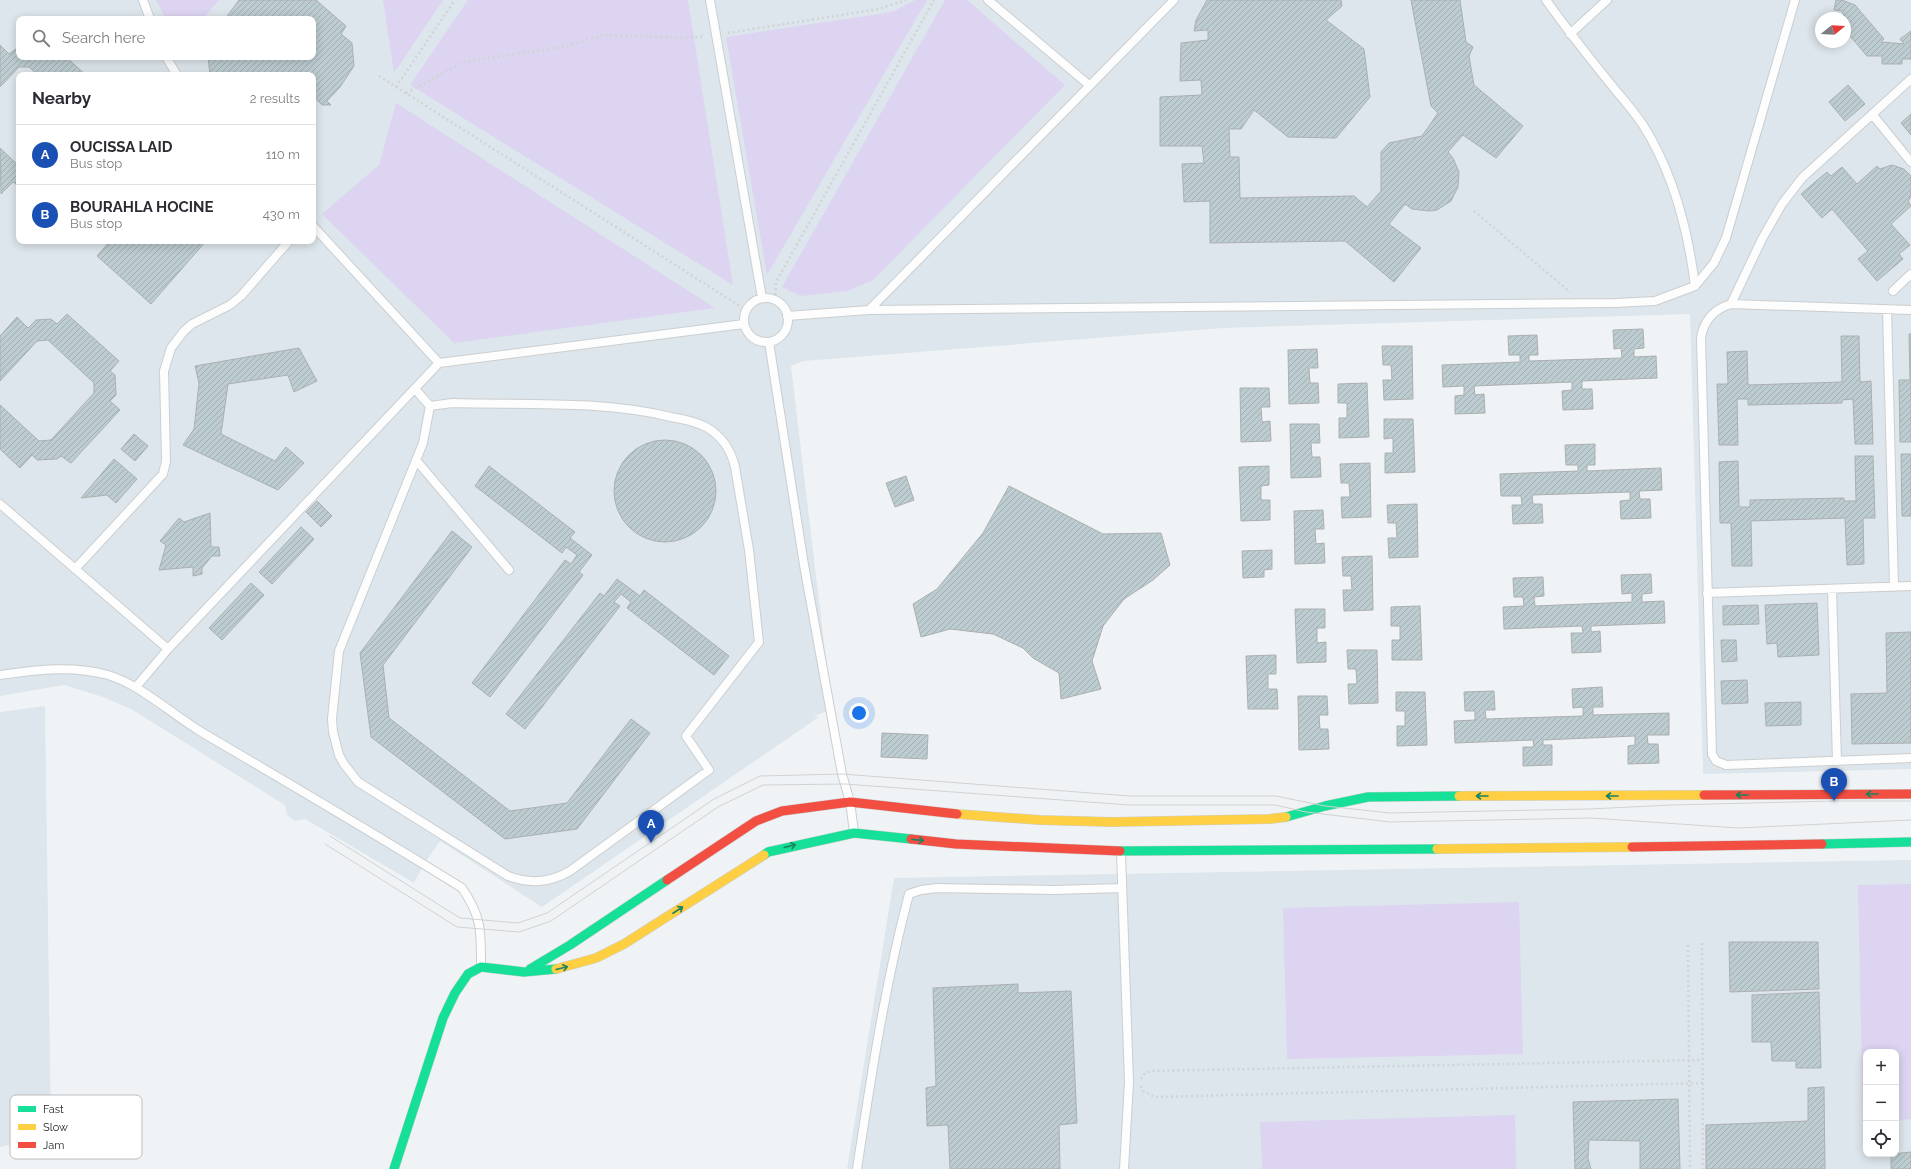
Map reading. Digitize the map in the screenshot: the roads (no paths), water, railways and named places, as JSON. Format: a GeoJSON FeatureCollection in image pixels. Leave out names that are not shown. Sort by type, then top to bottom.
{"type":"FeatureCollection","features":[{"type":"Feature","properties":{"kind":"street"},"geometry":{"type":"LineString","coordinates":[[524,972],[570,945],[756,821],[782,811],[850,802],[943,813],[1040,820],[1112,822],[1286,817],[1325,806],[1368,797],[1911,794]]}},
{"type":"Feature","properties":{"kind":"street"},"geometry":{"type":"LineString","coordinates":[[830,805],[840,809],[844,817],[842,829],[831,837]]}},
{"type":"Feature","properties":{"kind":"street"},"geometry":{"type":"LineString","coordinates":[[394,1169],[443,1018],[455,993],[468,974],[481,967],[524,972],[552,970],[596,958],[624,944],[768,852],[831,837],[854,833],[956,844],[1121,851],[1512,849],[1911,842]]}},
{"type":"Feature","properties":{"kind":"lane"},"geometry":{"type":"LineString","coordinates":[[143,0],[149,16]]}},
{"type":"Feature","properties":{"kind":"lane"},"geometry":{"type":"LineString","coordinates":[[710,0],[762,298]]}},
{"type":"Feature","properties":{"kind":"lane"},"geometry":{"type":"LineString","coordinates":[[988,0],[1089,85]]}},
{"type":"Feature","properties":{"kind":"lane"},"geometry":{"type":"LineString","coordinates":[[869,310],[1174,0]]}},
{"type":"Feature","properties":{"kind":"lane"},"geometry":{"type":"LineString","coordinates":[[1546,0],[1570,34],[1642,125],[1659,155],[1673,186],[1683,219],[1691,252],[1695,286]]}},
{"type":"Feature","properties":{"kind":"lane"},"geometry":{"type":"LineString","coordinates":[[1570,34],[1607,0]]}},
{"type":"Feature","properties":{"kind":"lane"},"geometry":{"type":"LineString","coordinates":[[787,316],[869,310],[1584,303],[1655,300],[1695,286],[1714,263],[1726,238],[1795,0]]}},
{"type":"Feature","properties":{"kind":"lane"},"geometry":{"type":"LineString","coordinates":[[168,60],[175,72]]}},
{"type":"Feature","properties":{"kind":"lane"},"geometry":{"type":"LineString","coordinates":[[1731,304],[1762,239],[1790,194],[1802,178],[1911,79]]}},
{"type":"Feature","properties":{"kind":"lane"},"geometry":{"type":"LineString","coordinates":[[1872,114],[1911,162]]}},
{"type":"Feature","properties":{"kind":"lane"},"geometry":{"type":"LineString","coordinates":[[316,229],[439,363]]}},
{"type":"Feature","properties":{"kind":"lane"},"geometry":{"type":"LineString","coordinates":[[75,569],[141,500],[163,474],[166,462],[164,371],[171,348],[177,339],[192,324],[230,305],[241,296],[286,244]]}},
{"type":"Feature","properties":{"kind":"lane"},"geometry":{"type":"LineString","coordinates":[[1893,291],[1911,274]]}},
{"type":"Feature","properties":{"kind":"lane"},"geometry":{"type":"LineString","coordinates":[[762,298],[775,300],[785,309],[787,316],[787,323],[781,336],[769,342],[762,342],[750,336],[744,324],[746,310],[750,304],[762,298]]}},
{"type":"Feature","properties":{"kind":"lane"},"geometry":{"type":"LineString","coordinates":[[1911,310],[1731,304],[1716,311],[1710,316],[1705,323],[1701,338],[1711,750],[1714,758],[1721,764],[1726,765],[1911,758]]}},
{"type":"Feature","properties":{"kind":"lane"},"geometry":{"type":"LineString","coordinates":[[1887,309],[1894,587]]}},
{"type":"Feature","properties":{"kind":"lane"},"geometry":{"type":"LineString","coordinates":[[136,687],[168,649],[439,363],[744,324]]}},
{"type":"Feature","properties":{"kind":"lane"},"geometry":{"type":"LineString","coordinates":[[769,342],[804,565],[842,774],[850,802],[854,833]]}},
{"type":"Feature","properties":{"kind":"lane"},"geometry":{"type":"LineString","coordinates":[[415,389],[430,406]]}},
{"type":"Feature","properties":{"kind":"lane"},"geometry":{"type":"LineString","coordinates":[[452,403],[586,406],[646,411],[705,426],[722,440],[730,453],[735,467],[749,550],[759,642],[686,736],[709,770],[570,871],[552,880],[530,882],[508,876],[358,782],[344,764],[335,744],[332,719],[339,650],[423,443],[430,406],[452,403]]}},
{"type":"Feature","properties":{"kind":"lane"},"geometry":{"type":"LineString","coordinates":[[416,460],[509,570]]}},
{"type":"Feature","properties":{"kind":"lane"},"geometry":{"type":"LineString","coordinates":[[0,504],[168,649]]}},
{"type":"Feature","properties":{"kind":"lane"},"geometry":{"type":"LineString","coordinates":[[1707,593],[1911,586]]}},
{"type":"Feature","properties":{"kind":"lane"},"geometry":{"type":"LineString","coordinates":[[1832,589],[1836,761]]}},
{"type":"Feature","properties":{"kind":"lane"},"geometry":{"type":"LineString","coordinates":[[0,675],[51,668],[81,669],[109,676],[136,687],[187,723],[462,888],[472,903],[479,920],[481,930],[481,967]]}},
{"type":"Feature","properties":{"kind":"lane"},"geometry":{"type":"LineString","coordinates":[[1121,851],[1129,1082],[1124,1169]]}},
{"type":"Feature","properties":{"kind":"lane"},"geometry":{"type":"LineString","coordinates":[[857,1169],[872,1070],[898,937],[909,894],[921,890],[937,888],[1054,890],[1122,888]]}},
{"type":"Feature","properties":{"kind":"tram line"},"geometry":{"type":"LineString","coordinates":[[330,836],[460,918],[518,923],[547,913],[714,799],[760,776],[842,774],[1130,796],[1276,796],[1325,806],[1390,813],[1590,809],[1671,805],[1834,801],[1911,801]]}},
{"type":"Feature","properties":{"kind":"tram line"},"geometry":{"type":"LineString","coordinates":[[325,844],[457,927],[519,932],[551,921],[718,807],[763,785],[845,784],[1129,805],[1275,805],[1306,812],[1390,822],[1591,818],[1738,828],[1911,820]]}},
{"type":"Feature","properties":{"kind":"place","name":"BOURAHLA HOCINE"},"geometry":{"type":"Point","coordinates":[1834,801]}},
{"type":"Feature","properties":{"kind":"place","name":"OUCISSA LAID"},"geometry":{"type":"Point","coordinates":[651,843]}}]}
